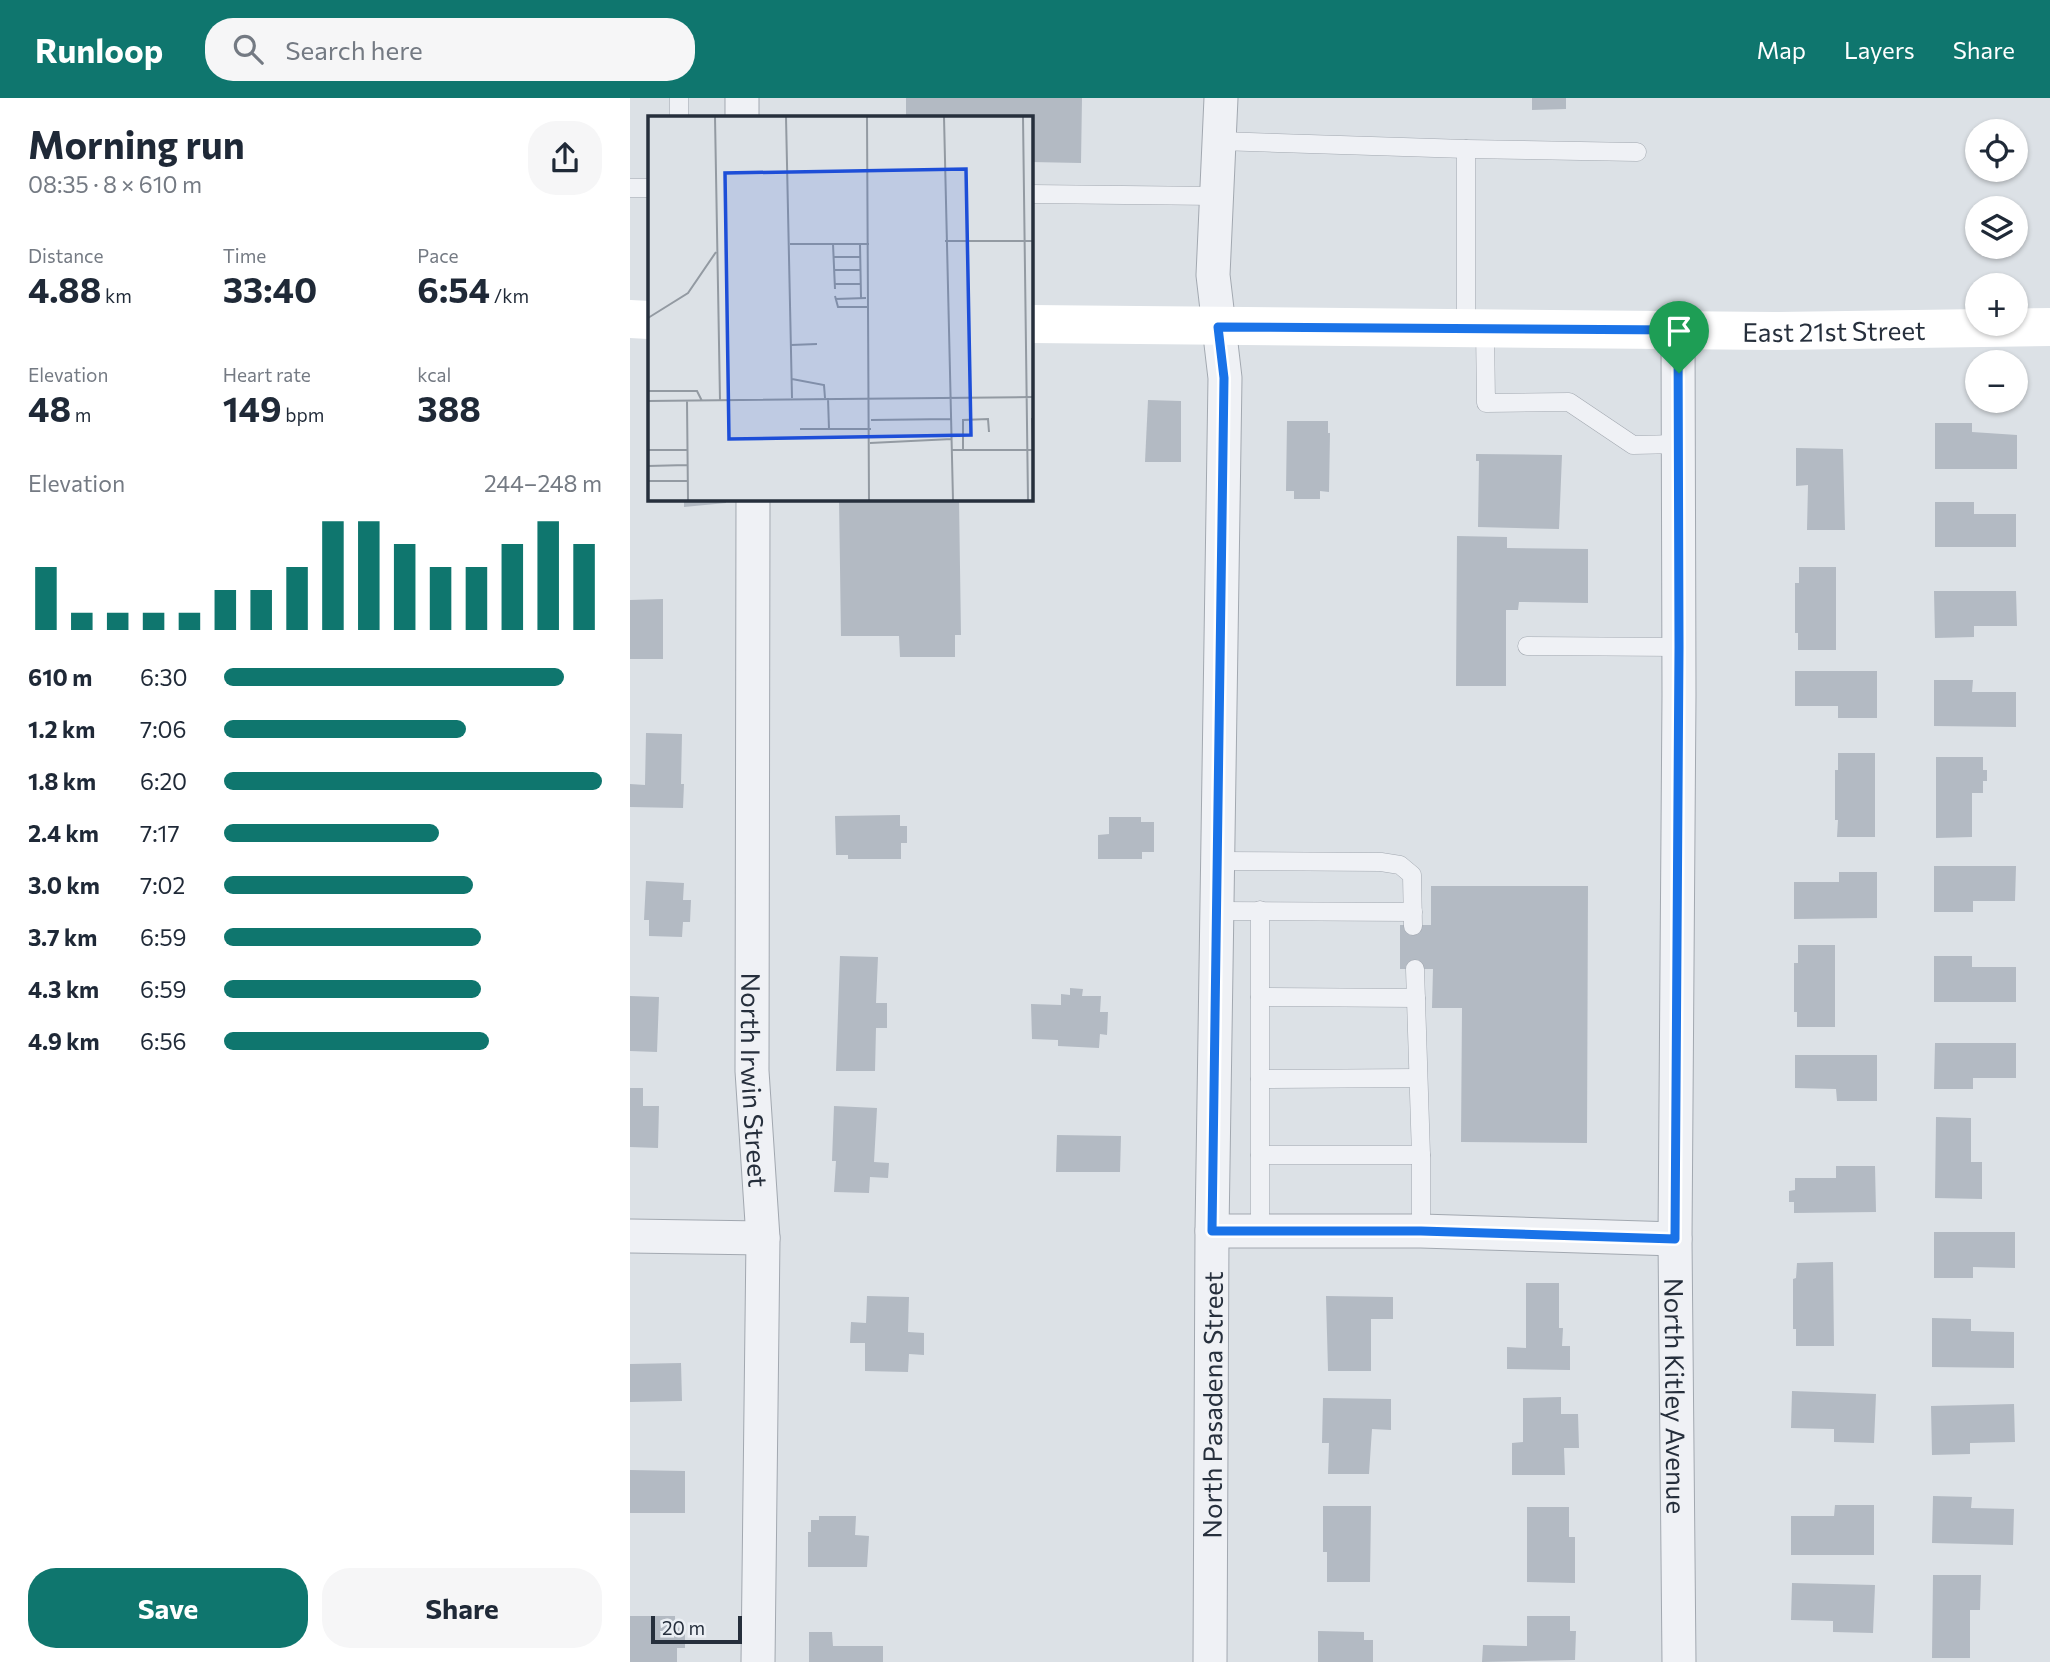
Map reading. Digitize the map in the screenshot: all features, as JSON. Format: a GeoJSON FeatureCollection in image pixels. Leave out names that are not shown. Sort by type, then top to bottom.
{"type":"FeatureCollection","features":[{"type":"Feature","properties":{"kind":"main road"},"geometry":{"type":"LineString","coordinates":[[630,319],[648,320]]}},
{"type":"Feature","properties":{"kind":"main road","name":"East 21st Street"},"geometry":{"type":"LineString","coordinates":[[1032,324],[1775,331],[2050,327]]}},
{"type":"Feature","properties":{"kind":"street"},"geometry":{"type":"LineString","coordinates":[[742,98],[742,116]]}},
{"type":"Feature","properties":{"kind":"street","name":"North Pasadena Street"},"geometry":{"type":"LineString","coordinates":[[1210,1662],[1216,861],[1224,378],[1213,275],[1221,98]]}},
{"type":"Feature","properties":{"kind":"street","name":"North Kitley Avenue"},"geometry":{"type":"LineString","coordinates":[[1678,330],[1675,1239],[1679,1662]]}},
{"type":"Feature","properties":{"kind":"street","name":"North Irwin Street"},"geometry":{"type":"LineString","coordinates":[[753,500],[752,1071],[763,1238],[758,1662]]}},
{"type":"Feature","properties":{"kind":"street"},"geometry":{"type":"LineString","coordinates":[[1212,1231],[1421,1231],[1675,1239]]}},
{"type":"Feature","properties":{"kind":"street"},"geometry":{"type":"LineString","coordinates":[[630,1236],[763,1238]]}},
{"type":"Feature","properties":{"kind":"lane"},"geometry":{"type":"LineString","coordinates":[[679,98],[679,116]]}},
{"type":"Feature","properties":{"kind":"lane"},"geometry":{"type":"LineString","coordinates":[[1219,141],[1637,152]]}},
{"type":"Feature","properties":{"kind":"lane"},"geometry":{"type":"LineString","coordinates":[[1466,149],[1476,329],[1486,403],[1569,402],[1633,444],[1679,444]]}},
{"type":"Feature","properties":{"kind":"lane"},"geometry":{"type":"LineString","coordinates":[[630,188],[648,188]]}},
{"type":"Feature","properties":{"kind":"lane"},"geometry":{"type":"LineString","coordinates":[[1032,194],[1216,196]]}},
{"type":"Feature","properties":{"kind":"lane"},"geometry":{"type":"LineString","coordinates":[[1527,646],[1679,647]]}},
{"type":"Feature","properties":{"kind":"lane"},"geometry":{"type":"LineString","coordinates":[[1216,861],[1381,862],[1401,865],[1412,875],[1413,919],[1260,910],[1216,911]]}},
{"type":"Feature","properties":{"kind":"lane"},"geometry":{"type":"LineString","coordinates":[[1260,910],[1260,1231]]}},
{"type":"Feature","properties":{"kind":"lane"},"geometry":{"type":"LineString","coordinates":[[1415,969],[1421,1231]]}},
{"type":"Feature","properties":{"kind":"lane"},"geometry":{"type":"LineString","coordinates":[[1260,997],[1416,998]]}},
{"type":"Feature","properties":{"kind":"lane"},"geometry":{"type":"LineString","coordinates":[[1259,1079],[1418,1078]]}},
{"type":"Feature","properties":{"kind":"lane"},"geometry":{"type":"LineString","coordinates":[[1260,1155],[1421,1155]]}},
{"type":"Feature","properties":{"kind":"building"},"geometry":{"type":"Polygon","coordinates":[[[906,98],[1082,98],[1081,163],[1032,162],[1032,116],[906,116],[906,98]]]}},
{"type":"Feature","properties":{"kind":"building"},"geometry":{"type":"Polygon","coordinates":[[[1532,98],[1566,98],[1566,109],[1532,110],[1532,98]]]}},
{"type":"Feature","properties":{"kind":"building"},"geometry":{"type":"Polygon","coordinates":[[[1148,400],[1181,401],[1181,462],[1145,462],[1148,400]]]}},
{"type":"Feature","properties":{"kind":"building"},"geometry":{"type":"Polygon","coordinates":[[[1287,421],[1328,421],[1329,492],[1320,491],[1320,499],[1294,499],[1294,491],[1286,491],[1287,421]]]}},
{"type":"Feature","properties":{"kind":"building"},"geometry":{"type":"Polygon","coordinates":[[[1935,423],[1972,423],[1972,432],[2017,435],[2017,469],[1935,469],[1935,423]]]}},
{"type":"Feature","properties":{"kind":"building"},"geometry":{"type":"Polygon","coordinates":[[[1796,448],[1843,449],[1845,530],[1807,530],[1808,485],[1796,486],[1796,448]]]}},
{"type":"Feature","properties":{"kind":"building"},"geometry":{"type":"Polygon","coordinates":[[[1476,454],[1562,455],[1559,529],[1478,527],[1479,461],[1476,461],[1476,454]]]}},
{"type":"Feature","properties":{"kind":"building"},"geometry":{"type":"Polygon","coordinates":[[[684,500],[726,500],[726,503],[684,507],[684,500]]]}},
{"type":"Feature","properties":{"kind":"building"},"geometry":{"type":"Polygon","coordinates":[[[839,500],[959,500],[961,635],[955,635],[955,657],[900,657],[899,636],[841,636],[839,500]]]}},
{"type":"Feature","properties":{"kind":"building"},"geometry":{"type":"Polygon","coordinates":[[[1935,502],[1974,502],[1974,514],[2016,514],[2016,547],[1935,547],[1935,502]]]}},
{"type":"Feature","properties":{"kind":"building"},"geometry":{"type":"Polygon","coordinates":[[[1457,536],[1507,537],[1507,548],[1588,549],[1588,603],[1519,602],[1518,610],[1506,610],[1506,686],[1456,686],[1457,536]]]}},
{"type":"Feature","properties":{"kind":"building"},"geometry":{"type":"Polygon","coordinates":[[[1799,567],[1836,567],[1836,650],[1798,650],[1798,633],[1795,633],[1795,583],[1799,583],[1799,567]]]}},
{"type":"Feature","properties":{"kind":"building"},"geometry":{"type":"Polygon","coordinates":[[[1934,591],[2016,591],[2017,626],[1974,626],[1974,637],[1935,638],[1934,591]]]}},
{"type":"Feature","properties":{"kind":"building"},"geometry":{"type":"Polygon","coordinates":[[[663,599],[663,659],[630,659],[630,600],[663,599]]]}},
{"type":"Feature","properties":{"kind":"building"},"geometry":{"type":"Polygon","coordinates":[[[1795,671],[1877,671],[1877,718],[1838,718],[1838,706],[1795,706],[1795,671]]]}},
{"type":"Feature","properties":{"kind":"building"},"geometry":{"type":"Polygon","coordinates":[[[1934,680],[1973,680],[1972,692],[2016,692],[2016,727],[1934,726],[1934,680]]]}},
{"type":"Feature","properties":{"kind":"building"},"geometry":{"type":"Polygon","coordinates":[[[646,733],[682,734],[683,808],[630,807],[630,784],[645,785],[646,733]]]}},
{"type":"Feature","properties":{"kind":"building"},"geometry":{"type":"Polygon","coordinates":[[[1838,753],[1875,753],[1875,837],[1837,837],[1835,770],[1838,770],[1838,753]]]}},
{"type":"Feature","properties":{"kind":"building"},"geometry":{"type":"Polygon","coordinates":[[[1936,757],[1983,757],[1983,770],[1987,770],[1987,781],[1983,781],[1983,793],[1972,793],[1972,837],[1936,838],[1936,757]]]}},
{"type":"Feature","properties":{"kind":"building"},"geometry":{"type":"Polygon","coordinates":[[[900,815],[900,826],[907,826],[907,843],[901,843],[901,859],[848,859],[848,855],[836,855],[835,816],[900,815]]]}},
{"type":"Feature","properties":{"kind":"building"},"geometry":{"type":"Polygon","coordinates":[[[1109,817],[1141,817],[1141,822],[1154,822],[1154,852],[1142,852],[1142,859],[1098,859],[1098,835],[1109,834],[1109,817]]]}},
{"type":"Feature","properties":{"kind":"building"},"geometry":{"type":"Polygon","coordinates":[[[1934,866],[2016,866],[2015,901],[1973,901],[1973,912],[1934,912],[1934,866]]]}},
{"type":"Feature","properties":{"kind":"building"},"geometry":{"type":"Polygon","coordinates":[[[1839,872],[1877,872],[1877,918],[1794,919],[1794,882],[1839,882],[1839,872]]]}},
{"type":"Feature","properties":{"kind":"building"},"geometry":{"type":"Polygon","coordinates":[[[646,881],[684,883],[683,900],[691,900],[690,922],[683,922],[682,937],[649,936],[649,920],[644,920],[646,881]]]}},
{"type":"Feature","properties":{"kind":"building"},"geometry":{"type":"Polygon","coordinates":[[[1431,886],[1588,886],[1587,1143],[1461,1142],[1462,1008],[1432,1008],[1433,969],[1400,969],[1400,925],[1431,925],[1431,886]]]}},
{"type":"Feature","properties":{"kind":"building"},"geometry":{"type":"Polygon","coordinates":[[[1798,945],[1835,945],[1835,1027],[1797,1027],[1797,1012],[1794,1012],[1794,963],[1798,963],[1798,945]]]}},
{"type":"Feature","properties":{"kind":"building"},"geometry":{"type":"Polygon","coordinates":[[[840,956],[878,957],[876,1003],[887,1003],[887,1028],[876,1028],[875,1071],[836,1071],[840,956]]]}},
{"type":"Feature","properties":{"kind":"building"},"geometry":{"type":"Polygon","coordinates":[[[1934,956],[1972,956],[1972,967],[2016,967],[2016,1002],[1934,1002],[1934,956]]]}},
{"type":"Feature","properties":{"kind":"building"},"geometry":{"type":"Polygon","coordinates":[[[1070,988],[1083,989],[1082,996],[1101,996],[1100,1012],[1108,1012],[1107,1035],[1100,1034],[1099,1048],[1058,1046],[1058,1040],[1032,1039],[1031,1004],[1061,1005],[1061,994],[1070,995],[1070,988]]]}},
{"type":"Feature","properties":{"kind":"building"},"geometry":{"type":"Polygon","coordinates":[[[630,996],[659,997],[657,1052],[630,1051],[630,996]]]}},
{"type":"Feature","properties":{"kind":"building"},"geometry":{"type":"Polygon","coordinates":[[[1935,1043],[2016,1043],[2016,1078],[1973,1078],[1973,1089],[1934,1089],[1935,1043]]]}},
{"type":"Feature","properties":{"kind":"building"},"geometry":{"type":"Polygon","coordinates":[[[1795,1055],[1877,1055],[1877,1101],[1837,1101],[1836,1089],[1795,1088],[1795,1055]]]}},
{"type":"Feature","properties":{"kind":"building"},"geometry":{"type":"Polygon","coordinates":[[[630,1088],[643,1088],[643,1106],[659,1106],[658,1148],[630,1147],[630,1088]]]}},
{"type":"Feature","properties":{"kind":"building"},"geometry":{"type":"Polygon","coordinates":[[[834,1106],[877,1108],[874,1162],[889,1163],[888,1178],[870,1177],[869,1193],[834,1192],[834,1106]]]}},
{"type":"Feature","properties":{"kind":"building"},"geometry":{"type":"Polygon","coordinates":[[[1936,1117],[1971,1118],[1971,1162],[1982,1162],[1982,1199],[1935,1198],[1936,1117]]]}},
{"type":"Feature","properties":{"kind":"building"},"geometry":{"type":"Polygon","coordinates":[[[1057,1135],[1121,1136],[1120,1172],[1056,1172],[1057,1135]]]}},
{"type":"Feature","properties":{"kind":"building"},"geometry":{"type":"Polygon","coordinates":[[[1836,1166],[1875,1166],[1876,1212],[1794,1213],[1794,1202],[1789,1202],[1789,1191],[1795,1190],[1795,1178],[1836,1178],[1836,1166]]]}},
{"type":"Feature","properties":{"kind":"building"},"geometry":{"type":"Polygon","coordinates":[[[1934,1232],[2015,1232],[2015,1268],[1973,1267],[1973,1278],[1934,1278],[1934,1232]]]}},
{"type":"Feature","properties":{"kind":"building"},"geometry":{"type":"Polygon","coordinates":[[[1833,1262],[1834,1346],[1796,1346],[1796,1329],[1793,1329],[1793,1279],[1796,1278],[1797,1263],[1833,1262]]]}},
{"type":"Feature","properties":{"kind":"building"},"geometry":{"type":"Polygon","coordinates":[[[1526,1283],[1559,1283],[1559,1328],[1563,1328],[1562,1346],[1570,1346],[1570,1370],[1507,1369],[1507,1347],[1526,1348],[1526,1283]]]}},
{"type":"Feature","properties":{"kind":"building"},"geometry":{"type":"Polygon","coordinates":[[[867,1296],[909,1297],[908,1332],[924,1333],[924,1355],[909,1354],[908,1372],[865,1371],[865,1343],[850,1343],[851,1322],[866,1323],[867,1296]]]}},
{"type":"Feature","properties":{"kind":"building"},"geometry":{"type":"Polygon","coordinates":[[[1326,1296],[1393,1297],[1393,1319],[1371,1319],[1371,1371],[1328,1371],[1326,1296]]]}},
{"type":"Feature","properties":{"kind":"building"},"geometry":{"type":"Polygon","coordinates":[[[1932,1318],[1971,1319],[1971,1331],[2014,1332],[2014,1368],[1932,1367],[1932,1318]]]}},
{"type":"Feature","properties":{"kind":"building"},"geometry":{"type":"Polygon","coordinates":[[[681,1363],[682,1401],[630,1402],[630,1364],[681,1363]]]}},
{"type":"Feature","properties":{"kind":"building"},"geometry":{"type":"Polygon","coordinates":[[[1792,1391],[1876,1394],[1874,1443],[1834,1442],[1834,1429],[1791,1428],[1792,1391]]]}},
{"type":"Feature","properties":{"kind":"building"},"geometry":{"type":"Polygon","coordinates":[[[1561,1397],[1561,1414],[1578,1414],[1579,1448],[1564,1448],[1565,1475],[1512,1475],[1512,1443],[1523,1442],[1523,1398],[1561,1397]]]}},
{"type":"Feature","properties":{"kind":"building"},"geometry":{"type":"Polygon","coordinates":[[[1323,1398],[1391,1399],[1391,1430],[1372,1429],[1369,1474],[1328,1474],[1329,1443],[1322,1443],[1323,1398]]]}},
{"type":"Feature","properties":{"kind":"building"},"geometry":{"type":"Polygon","coordinates":[[[2014,1404],[2015,1442],[1970,1443],[1970,1454],[1932,1455],[1931,1406],[2014,1404]]]}},
{"type":"Feature","properties":{"kind":"building"},"geometry":{"type":"Polygon","coordinates":[[[630,1470],[685,1471],[685,1513],[630,1513],[630,1470]]]}},
{"type":"Feature","properties":{"kind":"building"},"geometry":{"type":"Polygon","coordinates":[[[1933,1496],[1972,1497],[1971,1508],[2014,1509],[2013,1545],[1932,1543],[1933,1496]]]}},
{"type":"Feature","properties":{"kind":"building"},"geometry":{"type":"Polygon","coordinates":[[[1835,1505],[1874,1505],[1874,1555],[1791,1555],[1791,1516],[1834,1516],[1835,1505]]]}},
{"type":"Feature","properties":{"kind":"building"},"geometry":{"type":"Polygon","coordinates":[[[1323,1506],[1371,1506],[1370,1582],[1327,1582],[1327,1552],[1323,1552],[1323,1506]]]}},
{"type":"Feature","properties":{"kind":"building"},"geometry":{"type":"Polygon","coordinates":[[[1527,1507],[1569,1507],[1569,1537],[1575,1537],[1575,1583],[1527,1582],[1527,1507]]]}},
{"type":"Feature","properties":{"kind":"building"},"geometry":{"type":"Polygon","coordinates":[[[819,1516],[856,1516],[855,1535],[869,1536],[867,1567],[808,1567],[808,1532],[811,1532],[811,1520],[819,1520],[819,1516]]]}},
{"type":"Feature","properties":{"kind":"building"},"geometry":{"type":"Polygon","coordinates":[[[1933,1575],[1981,1575],[1980,1610],[1970,1610],[1970,1658],[1932,1658],[1933,1575]]]}},
{"type":"Feature","properties":{"kind":"building"},"geometry":{"type":"Polygon","coordinates":[[[1792,1583],[1875,1585],[1873,1633],[1833,1632],[1833,1621],[1791,1620],[1792,1583]]]}},
{"type":"Feature","properties":{"kind":"building"},"geometry":{"type":"Polygon","coordinates":[[[630,1616],[675,1616],[675,1628],[685,1627],[685,1648],[677,1648],[677,1662],[630,1662],[630,1616]]]}},
{"type":"Feature","properties":{"kind":"building"},"geometry":{"type":"Polygon","coordinates":[[[1527,1616],[1570,1616],[1570,1631],[1576,1631],[1575,1660],[1482,1662],[1483,1645],[1527,1646],[1527,1616]]]}},
{"type":"Feature","properties":{"kind":"building"},"geometry":{"type":"Polygon","coordinates":[[[1318,1631],[1364,1632],[1364,1640],[1373,1640],[1373,1662],[1318,1662],[1318,1631]]]}},
{"type":"Feature","properties":{"kind":"building"},"geometry":{"type":"Polygon","coordinates":[[[809,1632],[832,1632],[833,1646],[883,1646],[883,1662],[809,1662],[809,1632]]]}},
{"type":"Feature","properties":{"kind":"route"},"geometry":{"type":"LineString","coordinates":[[1218,327],[1678,330],[1679,373],[1675,1239],[1421,1231],[1212,1231],[1224,378],[1218,327]]}}]}
